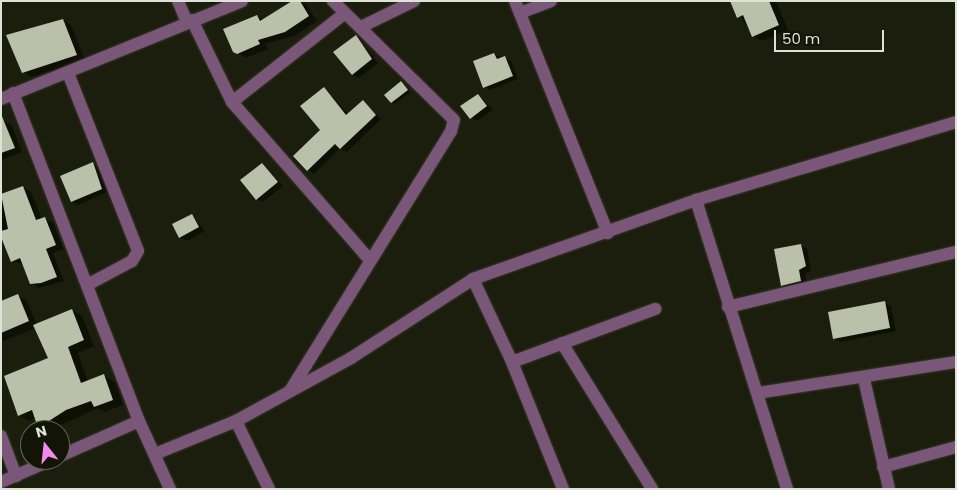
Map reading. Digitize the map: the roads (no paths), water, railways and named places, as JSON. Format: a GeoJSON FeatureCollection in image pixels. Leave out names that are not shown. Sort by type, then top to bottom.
{"type":"FeatureCollection","features":[{"type":"Feature","properties":{"kind":"street"},"geometry":{"type":"LineString","coordinates":[[178,1],[232,102],[370,260]]}},
{"type":"Feature","properties":{"kind":"street"},"geometry":{"type":"LineString","coordinates":[[170,489],[139,421],[87,285],[7,96],[68,73],[189,21],[242,1]]}},
{"type":"Feature","properties":{"kind":"street"},"geometry":{"type":"LineString","coordinates":[[289,392],[451,131],[454,120],[361,26],[344,14],[333,1]]}},
{"type":"Feature","properties":{"kind":"street"},"geometry":{"type":"LineString","coordinates":[[361,26],[414,1]]}},
{"type":"Feature","properties":{"kind":"street"},"geometry":{"type":"LineString","coordinates":[[551,1],[518,7],[608,233]]}},
{"type":"Feature","properties":{"kind":"street"},"geometry":{"type":"LineString","coordinates":[[232,102],[344,14]]}},
{"type":"Feature","properties":{"kind":"street"},"geometry":{"type":"LineString","coordinates":[[68,73],[138,251],[132,261],[87,285]]}},
{"type":"Feature","properties":{"kind":"street"},"geometry":{"type":"LineString","coordinates":[[155,454],[236,421],[351,358],[473,279],[608,233],[696,200],[956,122]]}},
{"type":"Feature","properties":{"kind":"street"},"geometry":{"type":"LineString","coordinates":[[696,200],[728,307],[758,393],[787,489]]}},
{"type":"Feature","properties":{"kind":"street"},"geometry":{"type":"LineString","coordinates":[[728,307],[956,252]]}},
{"type":"Feature","properties":{"kind":"street"},"geometry":{"type":"LineString","coordinates":[[473,279],[512,362],[563,489]]}},
{"type":"Feature","properties":{"kind":"street"},"geometry":{"type":"LineString","coordinates":[[512,362],[655,310]]}},
{"type":"Feature","properties":{"kind":"street"},"geometry":{"type":"LineString","coordinates":[[562,343],[652,489]]}},
{"type":"Feature","properties":{"kind":"street"},"geometry":{"type":"LineString","coordinates":[[758,393],[864,379],[956,362]]}},
{"type":"Feature","properties":{"kind":"street"},"geometry":{"type":"LineString","coordinates":[[864,379],[889,489]]}},
{"type":"Feature","properties":{"kind":"street"},"geometry":{"type":"LineString","coordinates":[[70,452],[139,421]]}},
{"type":"Feature","properties":{"kind":"street"},"geometry":{"type":"LineString","coordinates":[[236,421],[269,489]]}},
{"type":"Feature","properties":{"kind":"street"},"geometry":{"type":"LineString","coordinates":[[1,436],[16,476]]}},
{"type":"Feature","properties":{"kind":"street"},"geometry":{"type":"LineString","coordinates":[[883,467],[956,447]]}},
{"type":"Feature","properties":{"kind":"street"},"geometry":{"type":"LineString","coordinates":[[1,482],[29,470]]}}]}
